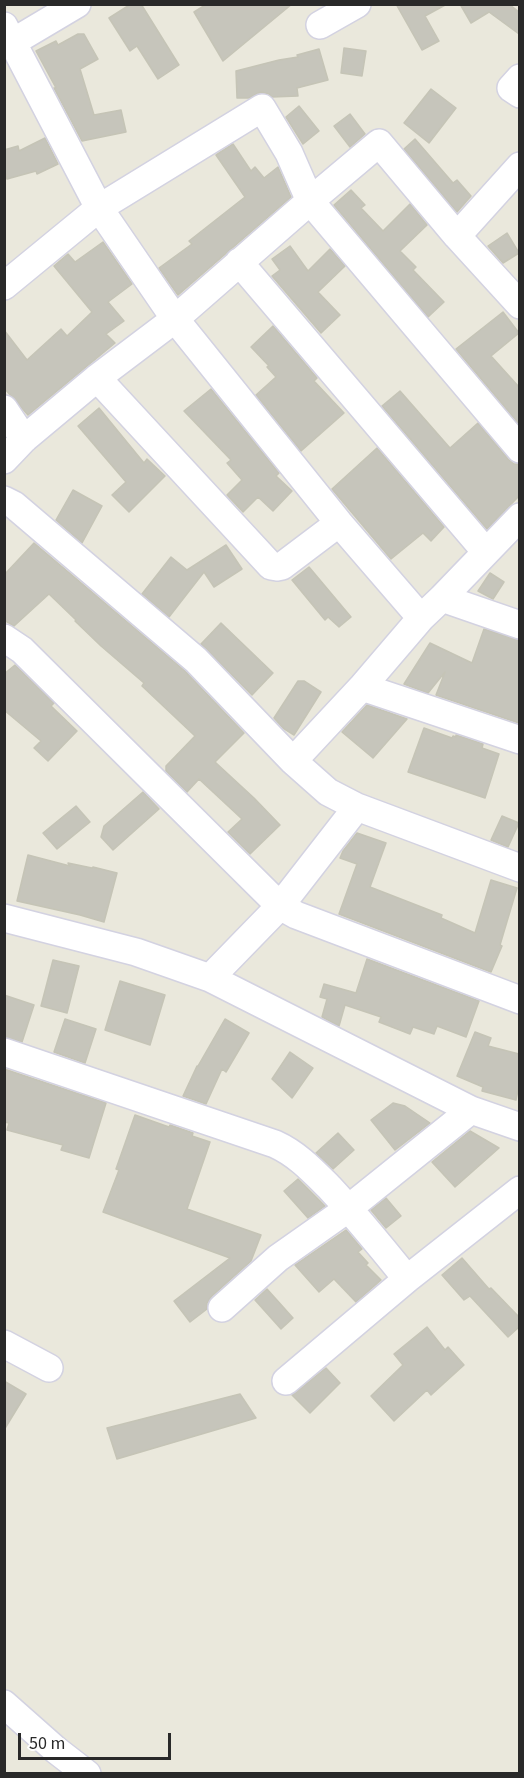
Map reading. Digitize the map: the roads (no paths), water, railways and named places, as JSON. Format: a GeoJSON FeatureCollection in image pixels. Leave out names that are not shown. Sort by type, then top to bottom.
{"type":"FeatureCollection","features":[{"type":"Feature","properties":{"kind":"street"},"geometry":{"type":"LineString","coordinates":[[77,4],[9,34],[99,208],[175,319],[339,524],[421,618]]}},
{"type":"Feature","properties":{"kind":"street"},"geometry":{"type":"LineString","coordinates":[[320,25],[357,4]]}},
{"type":"Feature","properties":{"kind":"street"},"geometry":{"type":"LineString","coordinates":[[519,78],[511,88],[519,94]]}},
{"type":"Feature","properties":{"kind":"street"},"geometry":{"type":"LineString","coordinates":[[4,286],[99,208],[262,108],[289,153],[310,201],[519,449]]}},
{"type":"Feature","properties":{"kind":"street"},"geometry":{"type":"LineString","coordinates":[[4,460],[24,439],[97,378],[175,319],[379,143],[519,305]]}},
{"type":"Feature","properties":{"kind":"street"},"geometry":{"type":"LineString","coordinates":[[457,236],[519,166]]}},
{"type":"Feature","properties":{"kind":"street"},"geometry":{"type":"LineString","coordinates":[[239,262],[486,552]]}},
{"type":"Feature","properties":{"kind":"street"},"geometry":{"type":"LineString","coordinates":[[97,378],[271,567],[282,566],[339,524]]}},
{"type":"Feature","properties":{"kind":"street"},"geometry":{"type":"LineString","coordinates":[[4,409],[24,439]]}},
{"type":"Feature","properties":{"kind":"street"},"geometry":{"type":"LineString","coordinates":[[4,500],[15,505],[196,660],[293,760],[328,792],[357,807],[519,868]]}},
{"type":"Feature","properties":{"kind":"street"},"geometry":{"type":"LineString","coordinates":[[293,760],[362,687],[421,618],[519,517]]}},
{"type":"Feature","properties":{"kind":"street"},"geometry":{"type":"LineString","coordinates":[[442,598],[519,625]]}},
{"type":"Feature","properties":{"kind":"street"},"geometry":{"type":"LineString","coordinates":[[4,638],[22,650],[280,906],[296,915],[519,1000]]}},
{"type":"Feature","properties":{"kind":"street"},"geometry":{"type":"LineString","coordinates":[[362,687],[519,740]]}},
{"type":"Feature","properties":{"kind":"street"},"geometry":{"type":"LineString","coordinates":[[210,978],[280,906],[357,807]]}},
{"type":"Feature","properties":{"kind":"street"},"geometry":{"type":"LineString","coordinates":[[4,918],[136,952],[210,978],[471,1110],[519,1127]]}},
{"type":"Feature","properties":{"kind":"street"},"geometry":{"type":"LineString","coordinates":[[4,1052],[290,1150],[348,1208],[407,1280]]}},
{"type":"Feature","properties":{"kind":"street"},"geometry":{"type":"LineString","coordinates":[[222,1308],[278,1258],[348,1208],[471,1110]]}},
{"type":"Feature","properties":{"kind":"street"},"geometry":{"type":"LineString","coordinates":[[286,1381],[519,1190]]}},
{"type":"Feature","properties":{"kind":"street"},"geometry":{"type":"LineString","coordinates":[[4,1344],[49,1368]]}},
{"type":"Feature","properties":{"kind":"street"},"geometry":{"type":"LineString","coordinates":[[4,1704],[56,1750],[87,1773]]}}]}
